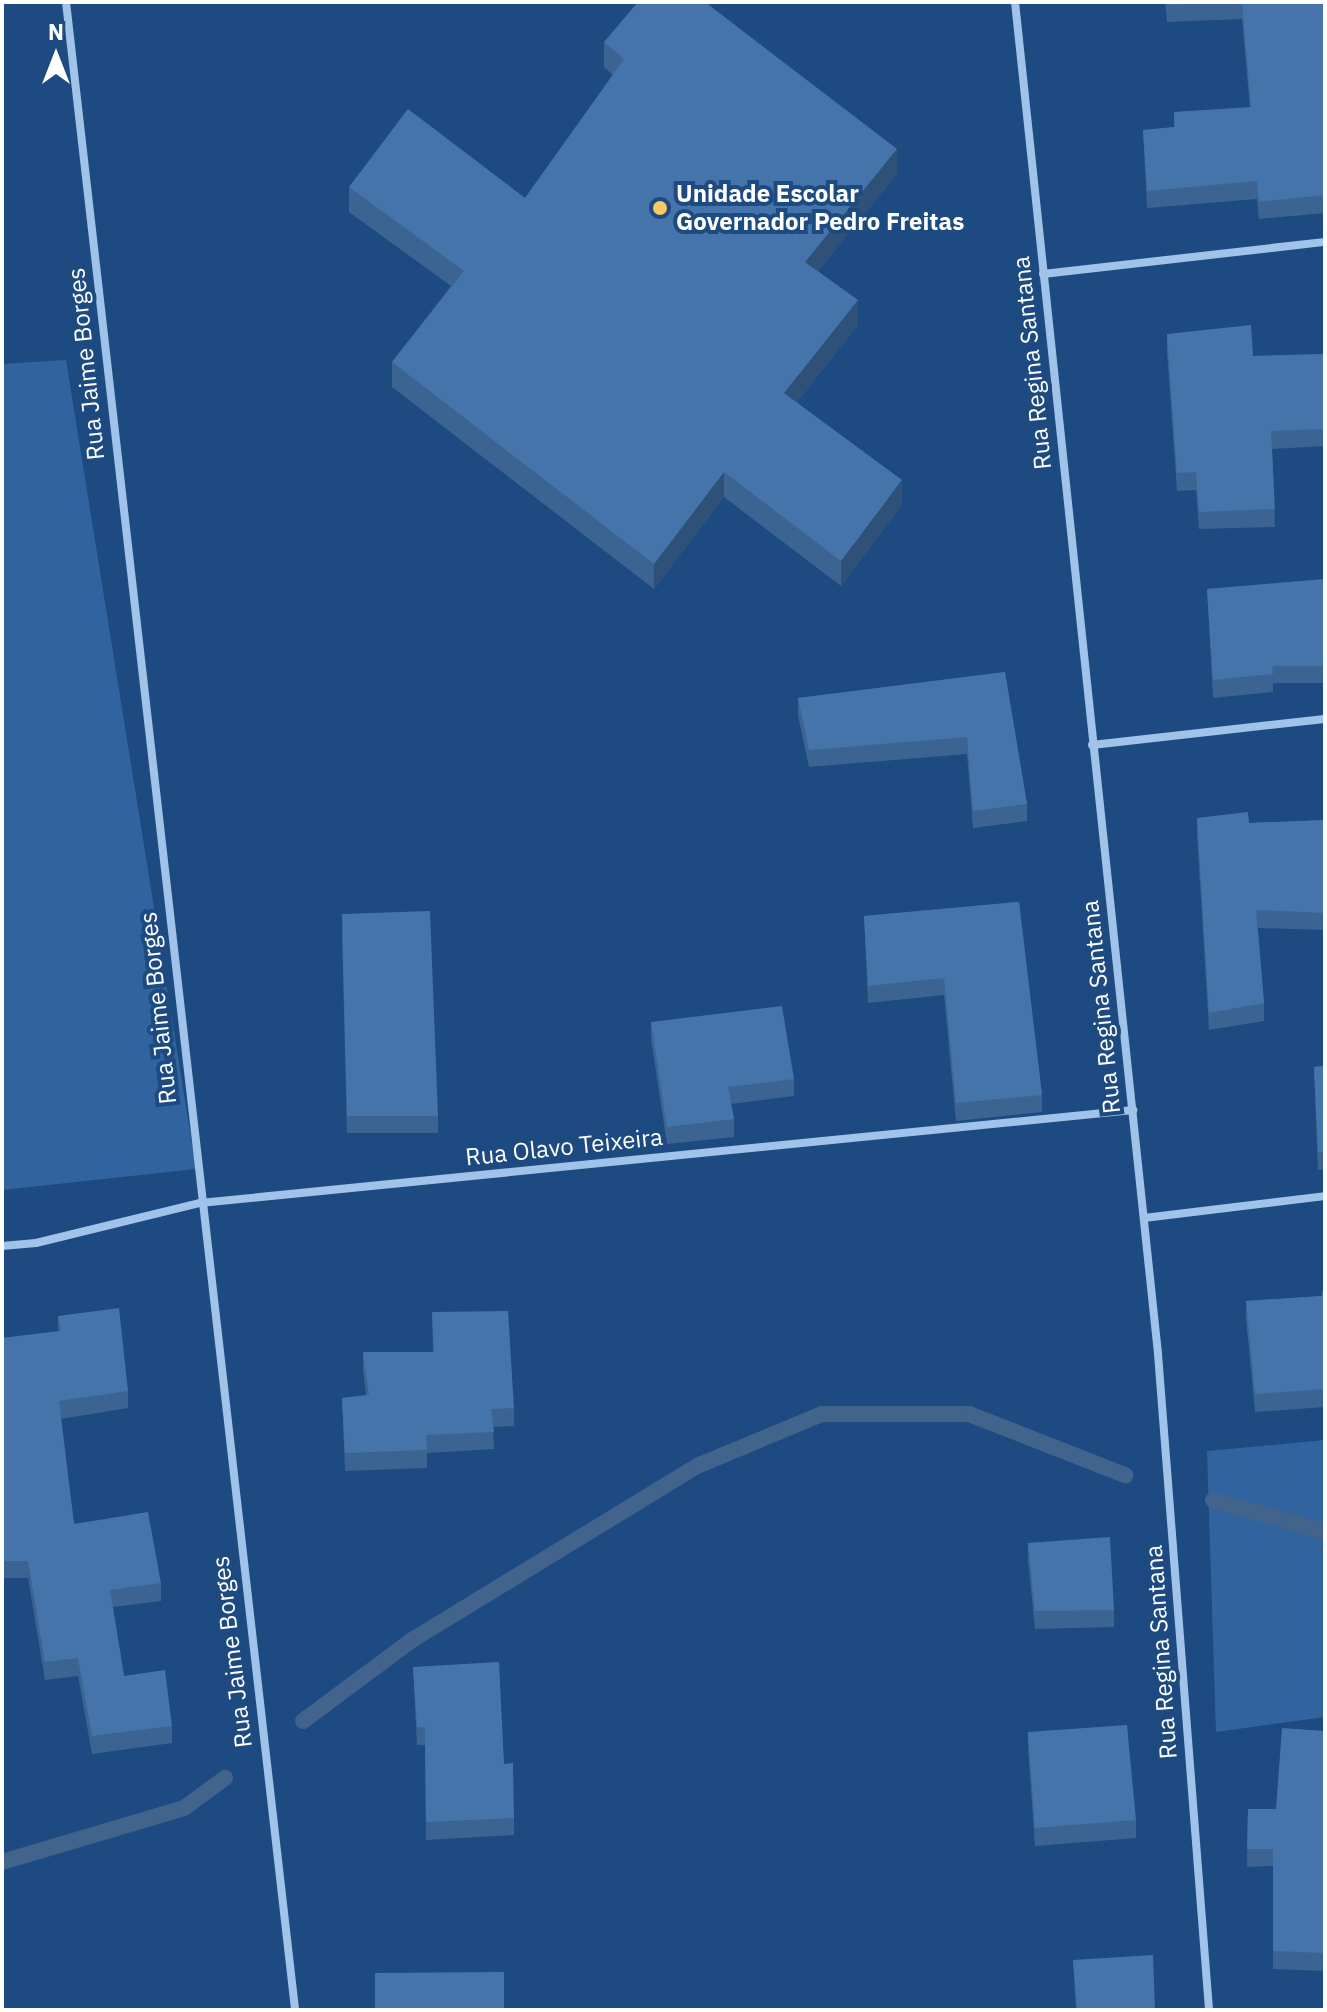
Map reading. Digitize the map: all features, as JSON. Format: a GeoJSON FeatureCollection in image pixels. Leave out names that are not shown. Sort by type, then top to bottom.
{"type":"FeatureCollection","features":[{"type":"Feature","properties":{"kind":"street","name":"Rua Jaime Borges"},"geometry":{"type":"LineString","coordinates":[[66,2],[200,1203],[295,2010]]}},
{"type":"Feature","properties":{"kind":"street","name":"Rua Regina Santana"},"geometry":{"type":"LineString","coordinates":[[1015,2],[1144,1218],[1209,2010]]}},
{"type":"Feature","properties":{"kind":"street"},"geometry":{"type":"LineString","coordinates":[[1043,274],[1325,242]]}},
{"type":"Feature","properties":{"kind":"street"},"geometry":{"type":"LineString","coordinates":[[1092,745],[1325,719]]}},
{"type":"Feature","properties":{"kind":"street","name":"Rua Olavo Teixeira"},"geometry":{"type":"LineString","coordinates":[[2,1246],[36,1243],[200,1203],[1133,1110]]}},
{"type":"Feature","properties":{"kind":"street"},"geometry":{"type":"LineString","coordinates":[[1144,1218],[1325,1196]]}},
{"type":"Feature","properties":{"kind":"shaded area"},"geometry":{"type":"Polygon","coordinates":[[[66,360],[196,1169],[2,1190],[2,364],[66,360]]]}},
{"type":"Feature","properties":{"kind":"shaded area"},"geometry":{"type":"Polygon","coordinates":[[[1325,1440],[1325,1717],[1216,1732],[1207,1451],[1325,1440]]]}},
{"type":"Feature","properties":{"kind":"building"},"geometry":{"type":"Polygon","coordinates":[[[638,2],[705,2],[897,149],[805,262],[858,300],[784,393],[902,480],[841,561],[724,472],[654,564],[392,362],[464,271],[349,187],[408,109],[525,198],[624,59],[604,42],[638,2]]]}},
{"type":"Feature","properties":{"kind":"building"},"geometry":{"type":"Polygon","coordinates":[[[1167,2],[1222,2],[1167,5],[1167,2]]]}},
{"type":"Feature","properties":{"kind":"building"},"geometry":{"type":"Polygon","coordinates":[[[1242,2],[1325,2],[1325,195],[1259,202],[1257,181],[1147,191],[1143,130],[1175,127],[1174,112],[1251,107],[1242,2]]]}},
{"type":"Feature","properties":{"kind":"building"},"geometry":{"type":"Polygon","coordinates":[[[1251,325],[1253,356],[1325,354],[1325,429],[1271,431],[1275,509],[1199,512],[1196,472],[1177,473],[1167,334],[1251,325]]]}},
{"type":"Feature","properties":{"kind":"building"},"geometry":{"type":"Polygon","coordinates":[[[1325,579],[1325,666],[1272,666],[1273,674],[1213,680],[1207,589],[1325,579]]]}},
{"type":"Feature","properties":{"kind":"building"},"geometry":{"type":"Polygon","coordinates":[[[1005,672],[1027,804],[973,811],[967,737],[809,750],[798,698],[1005,672]]]}},
{"type":"Feature","properties":{"kind":"building"},"geometry":{"type":"Polygon","coordinates":[[[1248,812],[1249,823],[1325,820],[1325,913],[1256,910],[1264,1003],[1209,1013],[1197,818],[1248,812]]]}},
{"type":"Feature","properties":{"kind":"building"},"geometry":{"type":"Polygon","coordinates":[[[1019,902],[1042,1095],[956,1103],[944,978],[868,986],[864,916],[1019,902]]]}},
{"type":"Feature","properties":{"kind":"building"},"geometry":{"type":"Polygon","coordinates":[[[430,911],[438,1116],[347,1116],[342,914],[430,911]]]}},
{"type":"Feature","properties":{"kind":"building"},"geometry":{"type":"Polygon","coordinates":[[[782,1006],[794,1079],[728,1087],[734,1119],[667,1127],[651,1022],[782,1006]]]}},
{"type":"Feature","properties":{"kind":"building"},"geometry":{"type":"Polygon","coordinates":[[[1325,1066],[1325,1152],[1318,1152],[1314,1067],[1325,1066]]]}},
{"type":"Feature","properties":{"kind":"building"},"geometry":{"type":"Polygon","coordinates":[[[1322,1291],[1325,1291],[1325,1389],[1255,1394],[1246,1301],[1322,1296],[1322,1291]]]}},
{"type":"Feature","properties":{"kind":"building"},"geometry":{"type":"Polygon","coordinates":[[[119,1308],[128,1391],[59,1401],[74,1524],[148,1512],[161,1583],[110,1590],[124,1676],[165,1670],[172,1726],[92,1736],[78,1658],[45,1662],[28,1561],[2,1561],[2,1338],[61,1331],[58,1316],[119,1308]]]}},
{"type":"Feature","properties":{"kind":"building"},"geometry":{"type":"Polygon","coordinates":[[[508,1311],[514,1408],[491,1409],[494,1432],[426,1435],[427,1450],[345,1453],[342,1398],[369,1395],[363,1352],[434,1352],[432,1312],[508,1311]]]}},
{"type":"Feature","properties":{"kind":"building"},"geometry":{"type":"Polygon","coordinates":[[[1110,1537],[1114,1610],[1035,1611],[1028,1543],[1110,1537]]]}},
{"type":"Feature","properties":{"kind":"building"},"geometry":{"type":"Polygon","coordinates":[[[499,1662],[504,1764],[513,1763],[514,1818],[426,1822],[425,1727],[417,1727],[413,1667],[499,1662]]]}},
{"type":"Feature","properties":{"kind":"building"},"geometry":{"type":"Polygon","coordinates":[[[1127,1725],[1136,1820],[1035,1828],[1028,1732],[1127,1725]]]}},
{"type":"Feature","properties":{"kind":"building"},"geometry":{"type":"Polygon","coordinates":[[[1282,1728],[1325,1731],[1325,1953],[1273,1951],[1273,1849],[1247,1849],[1248,1809],[1276,1809],[1282,1728]]]}},
{"type":"Feature","properties":{"kind":"building"},"geometry":{"type":"Polygon","coordinates":[[[1153,1955],[1155,2010],[1077,2010],[1073,1960],[1153,1955]]]}},
{"type":"Feature","properties":{"kind":"building"},"geometry":{"type":"Polygon","coordinates":[[[504,1972],[504,2010],[375,2010],[375,1973],[504,1972]]]}},
{"type":"Feature","properties":{"kind":"waterway"},"geometry":{"type":"LineString","coordinates":[[303,1721],[412,1640],[697,1466],[822,1414],[969,1414],[1125,1475]]}},
{"type":"Feature","properties":{"kind":"waterway"},"geometry":{"type":"LineString","coordinates":[[1213,1500],[1325,1532]]}},
{"type":"Feature","properties":{"kind":"waterway"},"geometry":{"type":"LineString","coordinates":[[2,1862],[184,1808],[225,1778]]}},
{"type":"Feature","properties":{"kind":"place","name":"Unidade Escolar Governador Pedro Freitas"},"geometry":{"type":"Point","coordinates":[660,208]}}]}
